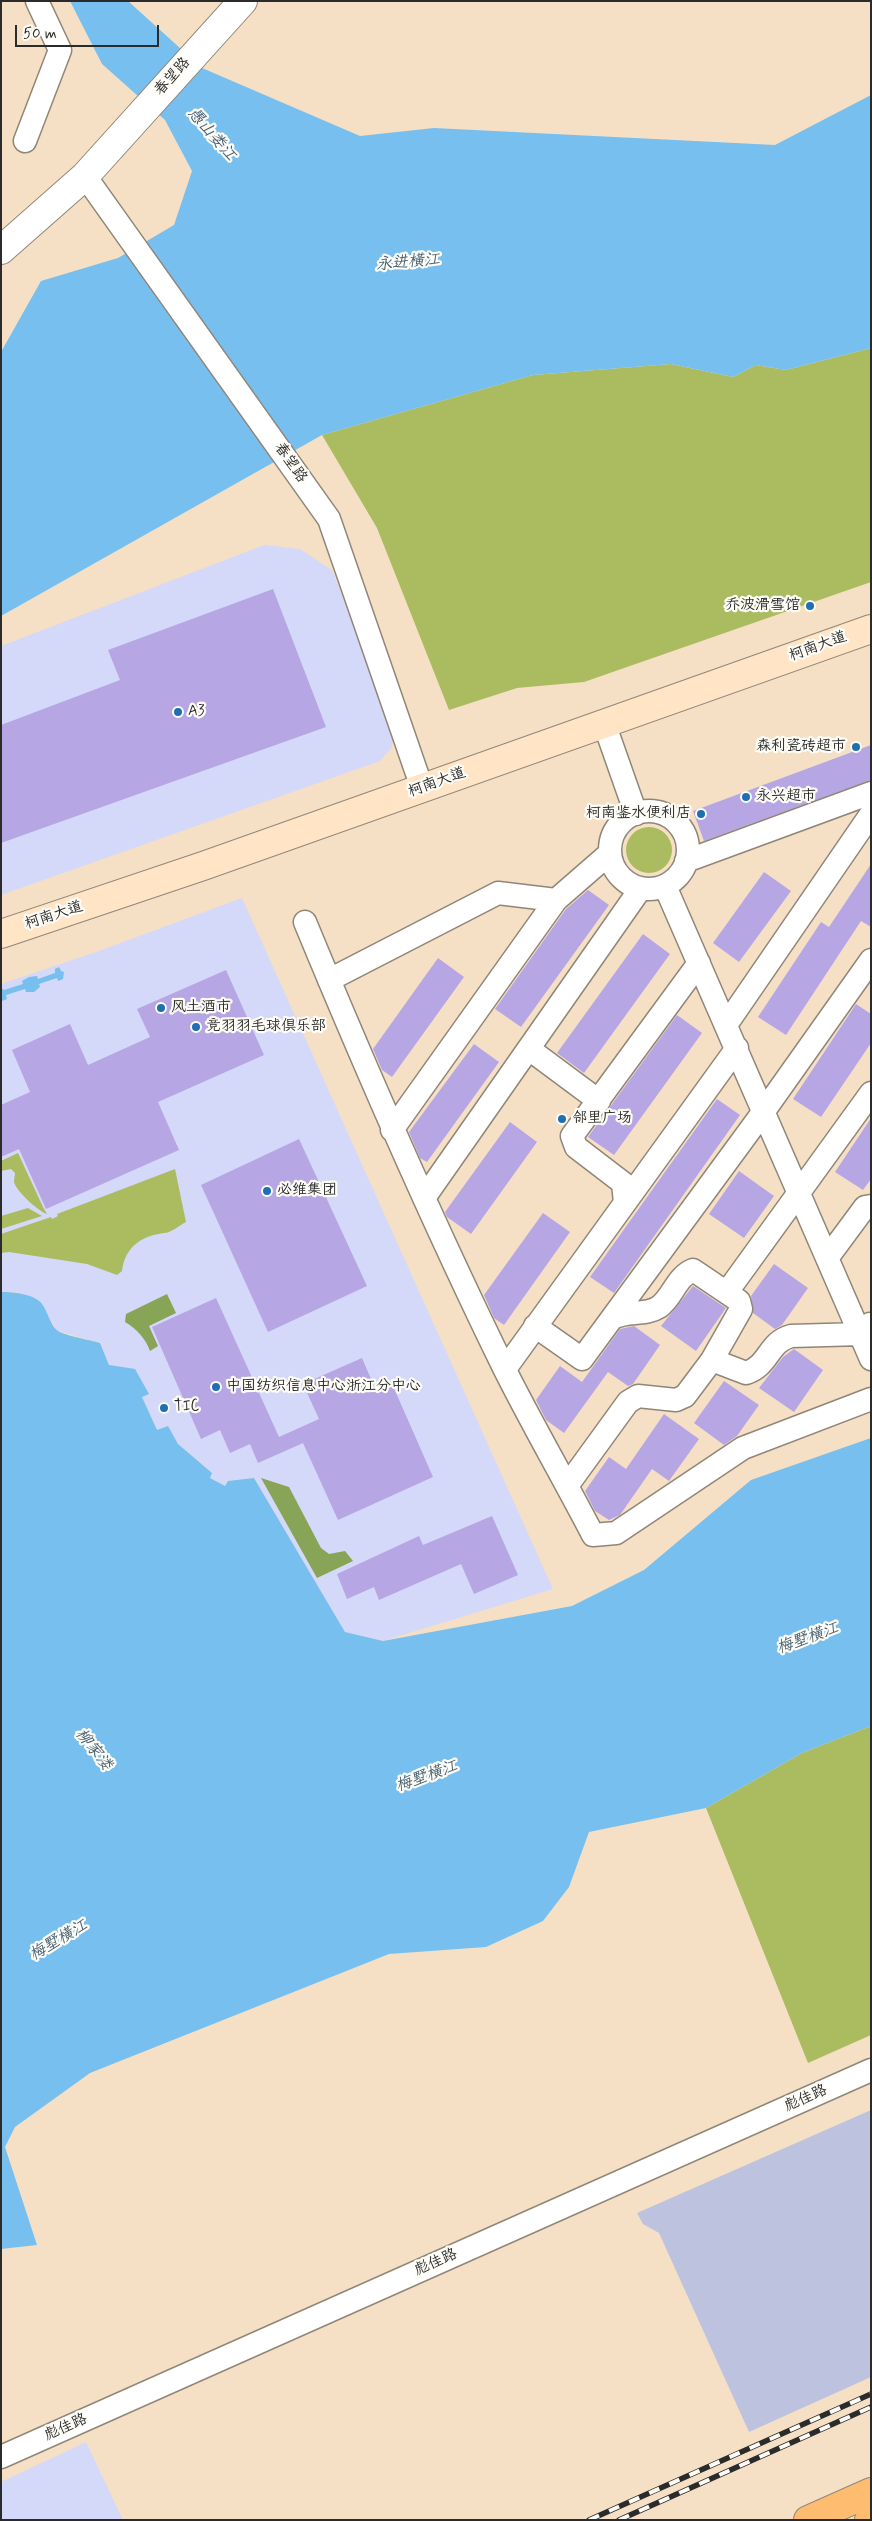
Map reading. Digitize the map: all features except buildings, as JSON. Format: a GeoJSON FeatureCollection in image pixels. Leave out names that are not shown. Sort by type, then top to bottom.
{"type":"FeatureCollection","features":[{"type":"Feature","properties":{"kind":"main road","name":"柯南大道"},"geometry":{"type":"LineString","coordinates":[[1,934],[203,866],[871,629]]}},
{"type":"Feature","properties":{"kind":"main road"},"geometry":{"type":"LineString","coordinates":[[808,2520],[871,2492]]}},
{"type":"Feature","properties":{"kind":"street"},"geometry":{"type":"LineString","coordinates":[[25,141],[60,50],[36,1]]}},
{"type":"Feature","properties":{"kind":"street","name":"春望路"},"geometry":{"type":"LineString","coordinates":[[1,250],[85,176],[243,1]]}},
{"type":"Feature","properties":{"kind":"street","name":"春望路"},"geometry":{"type":"LineString","coordinates":[[85,176],[122,224],[329,519],[422,788]]}},
{"type":"Feature","properties":{"kind":"street"},"geometry":{"type":"LineString","coordinates":[[604,723],[636,814]]}},
{"type":"Feature","properties":{"kind":"street"},"geometry":{"type":"LineString","coordinates":[[686,861],[871,793]]}},
{"type":"Feature","properties":{"kind":"street"},"geometry":{"type":"LineString","coordinates":[[648,811],[660,812],[675,822],[686,837],[688,849],[686,861],[674,880],[665,886],[653,889],[629,884],[620,876],[613,865],[610,853],[611,840],[616,829],[625,820],[636,814],[648,811]]}},
{"type":"Feature","properties":{"kind":"street"},"geometry":{"type":"LineString","coordinates":[[726,1025],[871,814]]}},
{"type":"Feature","properties":{"kind":"street"},"geometry":{"type":"LineString","coordinates":[[392,1130],[556,900],[610,853]]}},
{"type":"Feature","properties":{"kind":"street"},"geometry":{"type":"LineString","coordinates":[[665,886],[828,1257],[866,1329],[871,1359]]}},
{"type":"Feature","properties":{"kind":"street"},"geometry":{"type":"LineString","coordinates":[[424,1198],[530,1050],[641,888]]}},
{"type":"Feature","properties":{"kind":"street"},"geometry":{"type":"LineString","coordinates":[[329,980],[498,893],[556,900]]}},
{"type":"Feature","properties":{"kind":"street"},"geometry":{"type":"LineString","coordinates":[[305,922],[392,1130],[505,1368],[593,1535],[616,1533],[743,1448],[871,1399]]}},
{"type":"Feature","properties":{"kind":"street"},"geometry":{"type":"LineString","coordinates":[[536,1326],[582,1359],[764,1111],[871,960]]}},
{"type":"Feature","properties":{"kind":"street"},"geometry":{"type":"LineString","coordinates":[[625,1203],[623,1183],[576,1147],[572,1136],[699,963]]}},
{"type":"Feature","properties":{"kind":"street"},"geometry":{"type":"LineString","coordinates":[[505,1368],[737,1048]]}},
{"type":"Feature","properties":{"kind":"street"},"geometry":{"type":"LineString","coordinates":[[530,1050],[599,1101]]}},
{"type":"Feature","properties":{"kind":"street"},"geometry":{"type":"LineString","coordinates":[[727,1292],[871,1092]]}},
{"type":"Feature","properties":{"kind":"street"},"geometry":{"type":"LineString","coordinates":[[828,1257],[865,1208],[871,1206]]}},
{"type":"Feature","properties":{"kind":"street"},"geometry":{"type":"LineString","coordinates":[[568,1486],[628,1402],[638,1396],[676,1400],[685,1396],[712,1360],[741,1309],[738,1301],[727,1292],[693,1270],[685,1273],[660,1306],[650,1311],[621,1314],[613,1318]]}},
{"type":"Feature","properties":{"kind":"street"},"geometry":{"type":"LineString","coordinates":[[712,1360],[746,1373],[757,1370],[780,1338],[866,1329]]}},
{"type":"Feature","properties":{"kind":"street","name":"彪佳路"},"geometry":{"type":"LineString","coordinates":[[1,2457],[871,2070]]}},
{"type":"Feature","properties":{"kind":"shaded area"},"geometry":{"type":"Polygon","coordinates":[[[264,545],[300,549],[332,570],[394,726],[392,747],[380,761],[1,895],[1,646],[264,545]]]}},
{"type":"Feature","properties":{"kind":"shaded area"},"geometry":{"type":"Polygon","coordinates":[[[242,898],[553,1589],[383,1641],[345,1632],[254,1478],[228,1481],[225,1486],[210,1478],[212,1473],[178,1444],[168,1427],[157,1431],[142,1397],[148,1394],[109,1365],[100,1343],[58,1331],[46,1314],[44,1306],[16,1292],[1,1292],[1,984],[96,952],[242,898]]]}},
{"type":"Feature","properties":{"kind":"shaded area"},"geometry":{"type":"Polygon","coordinates":[[[871,2110],[871,2377],[749,2432],[659,2233],[643,2224],[637,2213],[871,2110]]]}},
{"type":"Feature","properties":{"kind":"shaded area"},"geometry":{"type":"Polygon","coordinates":[[[86,2442],[123,2520],[1,2520],[1,2482],[86,2442]]]}},
{"type":"Feature","properties":{"kind":"green space"},"geometry":{"type":"Polygon","coordinates":[[[871,348],[871,582],[584,682],[517,688],[449,710],[377,528],[322,435],[533,375],[671,364],[733,377],[756,365],[786,370],[871,348]]]}},
{"type":"Feature","properties":{"kind":"green space"},"geometry":{"type":"Polygon","coordinates":[[[654,827],[666,833],[671,841],[671,859],[666,867],[658,872],[644,873],[632,867],[627,859],[626,845],[632,833],[640,828],[654,827]]]}},
{"type":"Feature","properties":{"kind":"green space"},"geometry":{"type":"Polygon","coordinates":[[[18,1153],[47,1214],[33,1205],[19,1190],[14,1182],[15,1173],[11,1169],[1,1171],[1,1161],[18,1153]]]}},
{"type":"Feature","properties":{"kind":"green space"},"geometry":{"type":"Polygon","coordinates":[[[175,1169],[186,1222],[170,1232],[141,1240],[131,1249],[122,1271],[117,1275],[87,1264],[9,1252],[1,1253],[1,1234],[51,1217],[52,1219],[58,1216],[57,1214],[175,1169]]]}},
{"type":"Feature","properties":{"kind":"green space"},"geometry":{"type":"Polygon","coordinates":[[[28,1208],[42,1216],[1,1229],[1,1216],[28,1208]]]}},
{"type":"Feature","properties":{"kind":"green space"},"geometry":{"type":"Polygon","coordinates":[[[167,1294],[176,1313],[149,1326],[158,1346],[150,1351],[140,1334],[125,1322],[126,1314],[167,1294]]]}},
{"type":"Feature","properties":{"kind":"green space"},"geometry":{"type":"Polygon","coordinates":[[[261,1478],[289,1487],[321,1548],[329,1554],[345,1551],[353,1561],[317,1578],[261,1478]]]}},
{"type":"Feature","properties":{"kind":"green space"},"geometry":{"type":"Polygon","coordinates":[[[871,1726],[871,2035],[808,2063],[706,1808],[802,1753],[871,1726]]]}},
{"type":"Feature","properties":{"kind":"water"},"geometry":{"type":"Polygon","coordinates":[[[70,1],[128,1],[202,68],[360,136],[434,128],[775,145],[871,95],[871,348],[786,370],[756,365],[733,377],[671,364],[533,375],[322,435],[1,616],[1,352],[41,281],[118,258],[174,225],[192,171],[165,120],[102,64],[70,1]]]}},
{"type":"Feature","properties":{"kind":"water"},"geometry":{"type":"Polygon","coordinates":[[[59,967],[64,972],[63,979],[58,981],[57,978],[39,984],[40,987],[34,992],[26,992],[25,989],[6,995],[7,999],[2,1001],[1,988],[4,990],[23,984],[22,981],[29,977],[37,976],[38,979],[55,973],[55,969],[59,967]]]}},
{"type":"Feature","properties":{"kind":"water"},"geometry":{"type":"Polygon","coordinates":[[[1,1292],[19,1293],[37,1299],[58,1331],[100,1343],[109,1365],[135,1369],[149,1394],[142,1397],[157,1430],[168,1426],[178,1444],[212,1473],[210,1478],[225,1486],[228,1481],[254,1478],[345,1632],[383,1641],[572,1606],[644,1570],[751,1480],[871,1438],[871,1726],[802,1753],[706,1808],[589,1832],[569,1887],[543,1921],[486,1947],[389,1954],[90,2073],[15,2127],[5,2147],[37,2245],[1,2249],[1,1292]]]}},
{"type":"Feature","properties":{"kind":"railway"},"geometry":{"type":"LineString","coordinates":[[589,2520],[871,2394]]}},
{"type":"Feature","properties":{"kind":"railway"},"geometry":{"type":"LineString","coordinates":[[619,2520],[871,2407]]}},
{"type":"Feature","properties":{"kind":"place","name":"乔波滑雪馆"},"geometry":{"type":"Point","coordinates":[810,606]}},
{"type":"Feature","properties":{"kind":"place","name":"A3"},"geometry":{"type":"Point","coordinates":[178,712]}},
{"type":"Feature","properties":{"kind":"place","name":"森利瓷砖超市"},"geometry":{"type":"Point","coordinates":[856,747]}},
{"type":"Feature","properties":{"kind":"place","name":"永兴超市"},"geometry":{"type":"Point","coordinates":[746,797]}},
{"type":"Feature","properties":{"kind":"place","name":"柯南鉴水便利店"},"geometry":{"type":"Point","coordinates":[701,814]}},
{"type":"Feature","properties":{"kind":"place","name":"风土酒市"},"geometry":{"type":"Point","coordinates":[161,1008]}},
{"type":"Feature","properties":{"kind":"place","name":"竞羽羽毛球俱乐部"},"geometry":{"type":"Point","coordinates":[196,1027]}},
{"type":"Feature","properties":{"kind":"place","name":"邻里广场"},"geometry":{"type":"Point","coordinates":[562,1119]}},
{"type":"Feature","properties":{"kind":"place","name":"必维集团"},"geometry":{"type":"Point","coordinates":[267,1191]}},
{"type":"Feature","properties":{"kind":"place","name":"中国纺织信息中心浙江分中心"},"geometry":{"type":"Point","coordinates":[216,1387]}},
{"type":"Feature","properties":{"kind":"place","name":"TIC"},"geometry":{"type":"Point","coordinates":[164,1408]}},
{"type":"Feature","properties":{"kind":"water label","name":"愚山娄江"},"geometry":{"type":"Point","coordinates":[211,135]}},
{"type":"Feature","properties":{"kind":"water label","name":"永进横江"},"geometry":{"type":"Point","coordinates":[408,263]}},
{"type":"Feature","properties":{"kind":"water label","name":"梅墅横江"},"geometry":{"type":"Point","coordinates":[808,1639]}},
{"type":"Feature","properties":{"kind":"water label","name":"柳家溇"},"geometry":{"type":"Point","coordinates":[93,1750]}},
{"type":"Feature","properties":{"kind":"water label","name":"梅墅横江"},"geometry":{"type":"Point","coordinates":[427,1777]}},
{"type":"Feature","properties":{"kind":"water label","name":"梅墅横江"},"geometry":{"type":"Point","coordinates":[59,1941]}}]}
